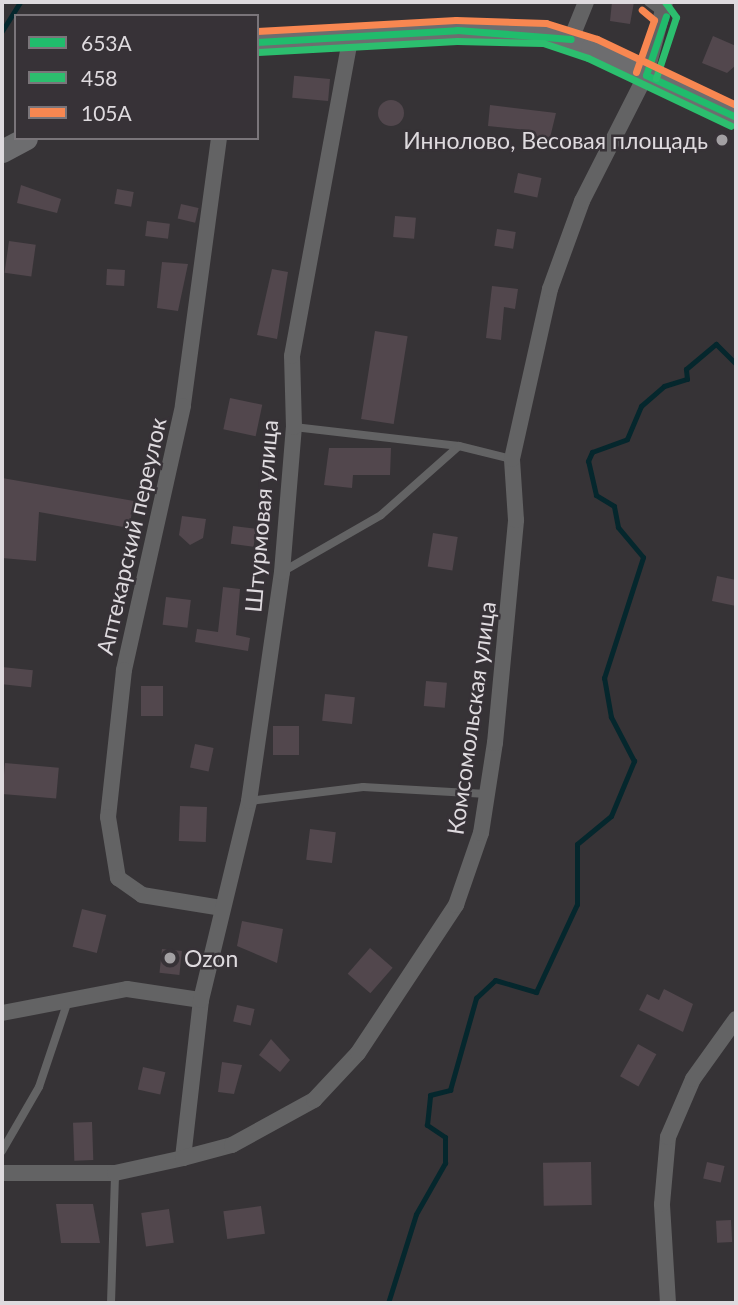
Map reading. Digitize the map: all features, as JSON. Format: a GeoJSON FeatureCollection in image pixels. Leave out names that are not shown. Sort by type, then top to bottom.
{"type":"FeatureCollection","features":[{"type":"Feature","properties":{"kind":"main road"},"geometry":{"type":"LineString","coordinates":[[259,42],[351,35],[521,30],[570,39],[736,117]]}},
{"type":"Feature","properties":{"kind":"main road"},"geometry":{"type":"LineString","coordinates":[[2,151],[22,140]]}},
{"type":"Feature","properties":{"kind":"street"},"geometry":{"type":"LineString","coordinates":[[570,39],[586,2]]}},
{"type":"Feature","properties":{"kind":"street","name":"Комсомольская улица"},"geometry":{"type":"LineString","coordinates":[[2,1173],[115,1173],[183,1158],[232,1145],[314,1100],[358,1052],[456,905],[481,833],[510,612],[512,459],[550,289],[582,201],[646,75],[668,7]]}},
{"type":"Feature","properties":{"kind":"street","name":"Штурмовая улица"},"geometry":{"type":"LineString","coordinates":[[183,1158],[201,1000],[221,908],[249,801],[282,572],[294,427],[292,356],[351,35]]}},
{"type":"Feature","properties":{"kind":"street","name":"Аптекарский переулок"},"geometry":{"type":"LineString","coordinates":[[219,140],[183,406],[124,670],[108,817],[118,878],[142,895],[221,908]]}},
{"type":"Feature","properties":{"kind":"street"},"geometry":{"type":"LineString","coordinates":[[2,1013],[67,1003],[127,989],[201,1000]]}},
{"type":"Feature","properties":{"kind":"street"},"geometry":{"type":"LineString","coordinates":[[668,1303],[662,1204],[668,1137],[693,1079],[736,1019]]}},
{"type":"Feature","properties":{"kind":"lane"},"geometry":{"type":"LineString","coordinates":[[648,2],[668,7]]}},
{"type":"Feature","properties":{"kind":"lane"},"geometry":{"type":"LineString","coordinates":[[294,427],[460,446],[512,459]]}},
{"type":"Feature","properties":{"kind":"lane"},"geometry":{"type":"LineString","coordinates":[[282,572],[381,515],[460,446]]}},
{"type":"Feature","properties":{"kind":"lane"},"geometry":{"type":"LineString","coordinates":[[249,801],[363,787],[486,794]]}},
{"type":"Feature","properties":{"kind":"lane"},"geometry":{"type":"LineString","coordinates":[[2,1152],[39,1087],[67,1003]]}},
{"type":"Feature","properties":{"kind":"lane"},"geometry":{"type":"LineString","coordinates":[[111,1303],[115,1173]]}},
{"type":"Feature","properties":{"kind":"building"},"geometry":{"type":"Polygon","coordinates":[[[612,2],[634,2],[630,24],[610,21],[612,2]]]}},
{"type":"Feature","properties":{"kind":"building"},"geometry":{"type":"Polygon","coordinates":[[[713,36],[736,46],[736,65],[727,73],[702,63],[713,36]]]}},
{"type":"Feature","properties":{"kind":"building"},"geometry":{"type":"Polygon","coordinates":[[[294,76],[330,79],[328,101],[292,98],[294,76]]]}},
{"type":"Feature","properties":{"kind":"building"},"geometry":{"type":"Polygon","coordinates":[[[391,100],[400,104],[404,113],[400,122],[391,126],[382,122],[378,113],[382,104],[391,100]]]}},
{"type":"Feature","properties":{"kind":"building"},"geometry":{"type":"Polygon","coordinates":[[[490,105],[556,113],[548,146],[524,140],[527,130],[488,126],[490,105]]]}},
{"type":"Feature","properties":{"kind":"building"},"geometry":{"type":"Polygon","coordinates":[[[518,173],[541,178],[537,198],[514,193],[518,173]]]}},
{"type":"Feature","properties":{"kind":"building"},"geometry":{"type":"Polygon","coordinates":[[[21,185],[61,199],[57,213],[17,203],[21,185]]]}},
{"type":"Feature","properties":{"kind":"building"},"geometry":{"type":"Polygon","coordinates":[[[117,189],[134,192],[131,207],[114,204],[117,189]]]}},
{"type":"Feature","properties":{"kind":"building"},"geometry":{"type":"Polygon","coordinates":[[[181,204],[199,208],[195,223],[178,219],[181,204]]]}},
{"type":"Feature","properties":{"kind":"building"},"geometry":{"type":"Polygon","coordinates":[[[395,216],[416,218],[414,239],[393,237],[395,216]]]}},
{"type":"Feature","properties":{"kind":"building"},"geometry":{"type":"Polygon","coordinates":[[[147,221],[170,224],[168,239],[145,236],[147,221]]]}},
{"type":"Feature","properties":{"kind":"building"},"geometry":{"type":"Polygon","coordinates":[[[497,229],[516,232],[513,249],[494,246],[497,229]]]}},
{"type":"Feature","properties":{"kind":"building"},"geometry":{"type":"Polygon","coordinates":[[[9,241],[36,245],[31,276],[5,273],[9,241]]]}},
{"type":"Feature","properties":{"kind":"building"},"geometry":{"type":"Polygon","coordinates":[[[162,262],[188,264],[178,311],[157,308],[162,262]]]}},
{"type":"Feature","properties":{"kind":"building"},"geometry":{"type":"Polygon","coordinates":[[[107,269],[125,270],[124,286],[106,285],[107,269]]]}},
{"type":"Feature","properties":{"kind":"building"},"geometry":{"type":"Polygon","coordinates":[[[272,269],[288,272],[277,339],[257,335],[272,269]]]}},
{"type":"Feature","properties":{"kind":"building"},"geometry":{"type":"Polygon","coordinates":[[[492,286],[518,289],[515,309],[504,307],[501,340],[486,338],[492,286]]]}},
{"type":"Feature","properties":{"kind":"building"},"geometry":{"type":"Polygon","coordinates":[[[375,331],[408,336],[394,424],[361,419],[375,331]]]}},
{"type":"Feature","properties":{"kind":"building"},"geometry":{"type":"Polygon","coordinates":[[[230,398],[262,405],[256,436],[223,429],[230,398]]]}},
{"type":"Feature","properties":{"kind":"building"},"geometry":{"type":"Polygon","coordinates":[[[329,448],[391,448],[390,475],[353,475],[352,488],[324,485],[329,448]]]}},
{"type":"Feature","properties":{"kind":"building"},"geometry":{"type":"Polygon","coordinates":[[[2,478],[134,501],[129,528],[39,512],[36,561],[2,558],[2,478]]]}},
{"type":"Feature","properties":{"kind":"building"},"geometry":{"type":"Polygon","coordinates":[[[182,516],[206,519],[203,538],[190,545],[179,535],[182,516]]]}},
{"type":"Feature","properties":{"kind":"building"},"geometry":{"type":"Polygon","coordinates":[[[233,526],[256,529],[254,547],[231,544],[233,526]]]}},
{"type":"Feature","properties":{"kind":"building"},"geometry":{"type":"Polygon","coordinates":[[[433,533],[458,537],[452,570],[428,567],[433,533]]]}},
{"type":"Feature","properties":{"kind":"building"},"geometry":{"type":"Polygon","coordinates":[[[717,576],[736,580],[736,606],[712,601],[717,576]]]}},
{"type":"Feature","properties":{"kind":"building"},"geometry":{"type":"Polygon","coordinates":[[[223,587],[240,589],[236,635],[250,638],[248,651],[195,642],[197,629],[218,632],[223,587]]]}},
{"type":"Feature","properties":{"kind":"building"},"geometry":{"type":"Polygon","coordinates":[[[166,597],[191,600],[187,628],[163,625],[166,597]]]}},
{"type":"Feature","properties":{"kind":"building"},"geometry":{"type":"Polygon","coordinates":[[[2,667],[33,670],[31,687],[2,684],[2,667]]]}},
{"type":"Feature","properties":{"kind":"building"},"geometry":{"type":"Polygon","coordinates":[[[426,681],[447,683],[445,708],[424,706],[426,681]]]}},
{"type":"Feature","properties":{"kind":"building"},"geometry":{"type":"Polygon","coordinates":[[[141,686],[163,686],[163,716],[141,716],[141,686]]]}},
{"type":"Feature","properties":{"kind":"building"},"geometry":{"type":"Polygon","coordinates":[[[325,694],[355,697],[352,724],[322,721],[325,694]]]}},
{"type":"Feature","properties":{"kind":"building"},"geometry":{"type":"Polygon","coordinates":[[[273,726],[299,726],[299,755],[273,755],[273,726]]]}},
{"type":"Feature","properties":{"kind":"building"},"geometry":{"type":"Polygon","coordinates":[[[195,744],[214,748],[209,771],[190,767],[195,744]]]}},
{"type":"Feature","properties":{"kind":"building"},"geometry":{"type":"Polygon","coordinates":[[[5,763],[59,768],[56,799],[2,794],[5,763]]]}},
{"type":"Feature","properties":{"kind":"building"},"geometry":{"type":"Polygon","coordinates":[[[180,806],[207,807],[206,842],[179,841],[180,806]]]}},
{"type":"Feature","properties":{"kind":"building"},"geometry":{"type":"Polygon","coordinates":[[[310,829],[336,832],[332,863],[306,860],[310,829]]]}},
{"type":"Feature","properties":{"kind":"building"},"geometry":{"type":"Polygon","coordinates":[[[82,909],[106,915],[97,953],[73,947],[82,909]]]}},
{"type":"Feature","properties":{"kind":"building"},"geometry":{"type":"Polygon","coordinates":[[[242,921],[283,929],[277,963],[237,946],[242,921]]]}},
{"type":"Feature","properties":{"kind":"building"},"geometry":{"type":"Polygon","coordinates":[[[370,948],[393,968],[370,993],[348,974],[370,948]]]}},
{"type":"Feature","properties":{"kind":"building"},"geometry":{"type":"Polygon","coordinates":[[[162,949],[182,951],[179,975],[159,973],[162,949]]]}},
{"type":"Feature","properties":{"kind":"building"},"geometry":{"type":"Polygon","coordinates":[[[664,989],[693,1004],[683,1032],[639,1010],[647,994],[659,1000],[664,989]]]}},
{"type":"Feature","properties":{"kind":"building"},"geometry":{"type":"Polygon","coordinates":[[[237,1005],[255,1009],[251,1026],[233,1022],[237,1005]]]}},
{"type":"Feature","properties":{"kind":"building"},"geometry":{"type":"Polygon","coordinates":[[[271,1039],[290,1060],[280,1072],[259,1055],[271,1039]]]}},
{"type":"Feature","properties":{"kind":"building"},"geometry":{"type":"Polygon","coordinates":[[[638,1044],[656,1054],[638,1087],[620,1076],[638,1044]]]}},
{"type":"Feature","properties":{"kind":"building"},"geometry":{"type":"Polygon","coordinates":[[[222,1062],[242,1065],[234,1094],[218,1092],[222,1062]]]}},
{"type":"Feature","properties":{"kind":"building"},"geometry":{"type":"Polygon","coordinates":[[[143,1067],[165,1072],[160,1095],[138,1089],[143,1067]]]}},
{"type":"Feature","properties":{"kind":"building"},"geometry":{"type":"Polygon","coordinates":[[[92,1122],[93,1160],[74,1161],[73,1123],[92,1122]]]}},
{"type":"Feature","properties":{"kind":"building"},"geometry":{"type":"Polygon","coordinates":[[[591,1162],[592,1205],[544,1206],[543,1163],[591,1162]]]}},
{"type":"Feature","properties":{"kind":"building"},"geometry":{"type":"Polygon","coordinates":[[[707,1162],[725,1166],[721,1183],[703,1179],[707,1162]]]}},
{"type":"Feature","properties":{"kind":"building"},"geometry":{"type":"Polygon","coordinates":[[[56,1204],[93,1204],[100,1243],[61,1243],[56,1204]]]}},
{"type":"Feature","properties":{"kind":"building"},"geometry":{"type":"Polygon","coordinates":[[[261,1206],[265,1234],[227,1239],[223,1211],[261,1206]]]}},
{"type":"Feature","properties":{"kind":"building"},"geometry":{"type":"Polygon","coordinates":[[[169,1209],[174,1243],[146,1247],[141,1213],[169,1209]]]}},
{"type":"Feature","properties":{"kind":"building"},"geometry":{"type":"Polygon","coordinates":[[[731,1220],[732,1242],[717,1243],[716,1221],[731,1220]]]}},
{"type":"Feature","properties":{"kind":"waterway"},"geometry":{"type":"LineString","coordinates":[[2,31],[20,2]]}},
{"type":"Feature","properties":{"kind":"waterway"},"geometry":{"type":"LineString","coordinates":[[388,1303],[416,1214],[445,1163],[445,1137],[427,1125],[430,1095],[450,1090],[476,998],[495,980],[536,992],[577,904],[577,844],[611,816],[634,761],[611,717],[604,678],[643,557],[618,527],[614,506],[596,495],[588,461],[592,452],[627,439],[641,406],[664,386],[687,379],[686,369],[716,344],[736,364]]}},
{"type":"Feature","properties":{"kind":"transit line","name":"458"},"geometry":{"type":"LineString","coordinates":[[656,78],[676,17],[665,2]]}},
{"type":"Feature","properties":{"kind":"transit line","name":"105А"},"geometry":{"type":"LineString","coordinates":[[636,72],[654,20],[642,10]]}},
{"type":"Feature","properties":{"kind":"transit line","name":"653А"},"geometry":{"type":"LineString","coordinates":[[646,75],[666,16]]}},
{"type":"Feature","properties":{"kind":"transit line","name":"105А"},"geometry":{"type":"LineString","coordinates":[[259,31],[456,20],[546,23],[597,39],[736,105]]}},
{"type":"Feature","properties":{"kind":"transit line","name":"653А"},"geometry":{"type":"LineString","coordinates":[[259,42],[457,30],[571,39]]}},
{"type":"Feature","properties":{"kind":"transit line","name":"458"},"geometry":{"type":"LineString","coordinates":[[259,52],[457,41],[543,43],[588,58],[731,126]]}},
{"type":"Feature","properties":{"kind":"transit line","name":"653А"},"geometry":{"type":"LineString","coordinates":[[646,75],[736,117]]}},
{"type":"Feature","properties":{"kind":"place","name":"Иннолово, Весовая площадь"},"geometry":{"type":"Point","coordinates":[722,140]}},
{"type":"Feature","properties":{"kind":"place","name":"Ozon"},"geometry":{"type":"Point","coordinates":[170,958]}}]}
